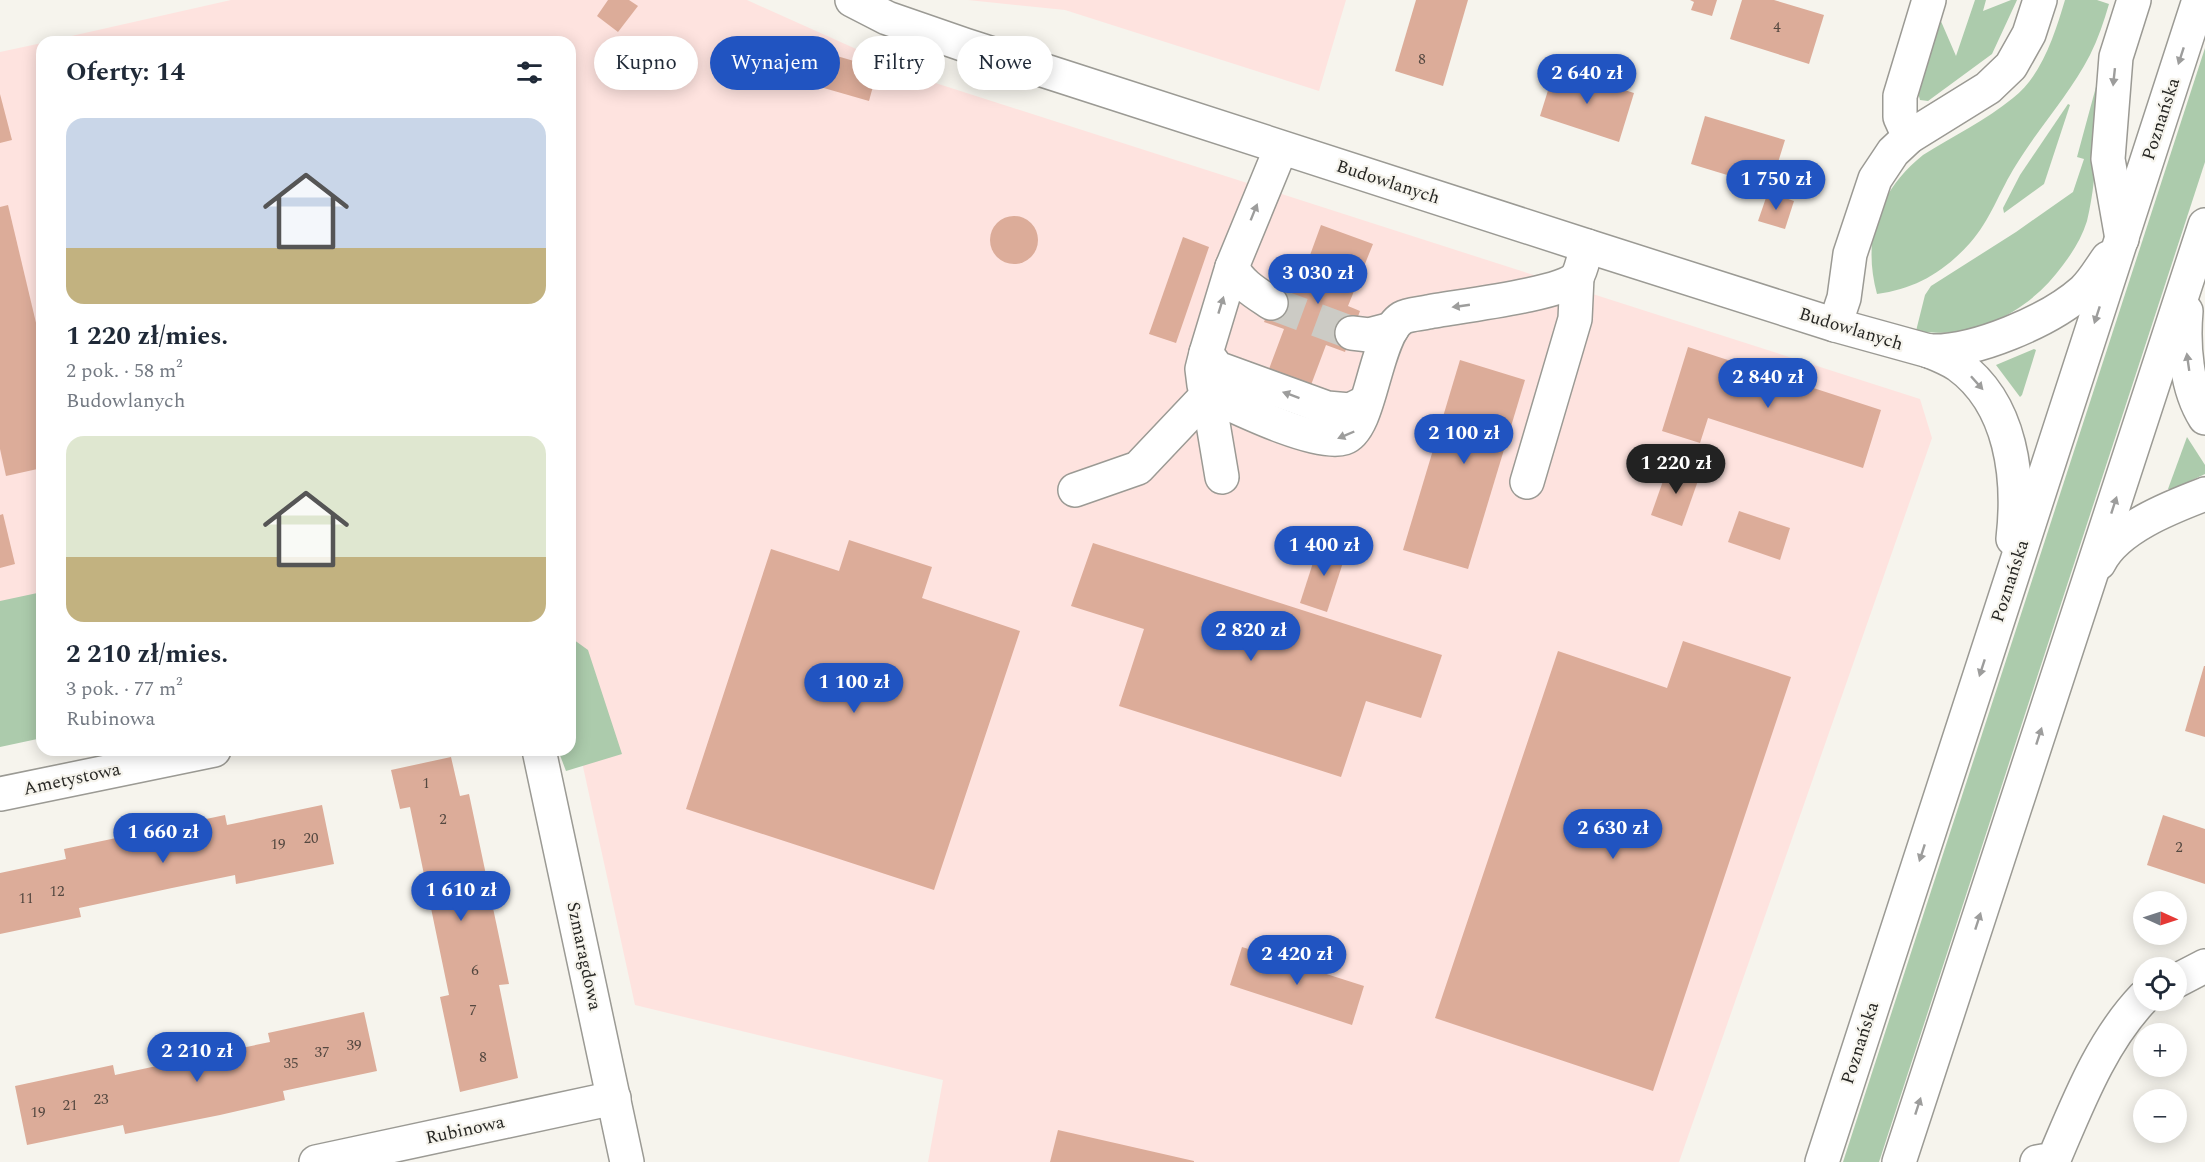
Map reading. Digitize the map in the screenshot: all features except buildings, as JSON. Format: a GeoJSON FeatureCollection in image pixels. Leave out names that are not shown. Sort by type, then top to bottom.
{"type":"FeatureCollection","features":[{"type":"Feature","properties":{"kind":"main road","name":"Budowlanych"},"geometry":{"type":"LineString","coordinates":[[852,0],[887,18],[1281,148],[1582,262],[1835,325],[1929,351]]}},
{"type":"Feature","properties":{"kind":"main road"},"geometry":{"type":"LineString","coordinates":[[1909,136],[1900,117],[1900,96],[1929,0]]}},
{"type":"Feature","properties":{"kind":"main road"},"geometry":{"type":"LineString","coordinates":[[1835,325],[1844,298],[1850,254],[1875,179],[1893,152],[1909,136],[1988,88],[2011,66],[2029,34],[2040,0]]}},
{"type":"Feature","properties":{"kind":"main road"},"geometry":{"type":"LineString","coordinates":[[1929,351],[1952,350],[1981,344],[2015,331],[2053,311],[2085,290],[2122,239],[2108,159],[2116,57],[2134,0]]}},
{"type":"Feature","properties":{"kind":"main road","name":"Poznańska"},"geometry":{"type":"LineString","coordinates":[[1822,1162],[2199,0]]}},
{"type":"Feature","properties":{"kind":"main road"},"geometry":{"type":"LineString","coordinates":[[1222,477],[1202,369],[1232,267],[1281,148]]}},
{"type":"Feature","properties":{"kind":"main road"},"geometry":{"type":"LineString","coordinates":[[2205,225],[2187,303],[2185,332],[2189,371],[2205,418]]}},
{"type":"Feature","properties":{"kind":"main road"},"geometry":{"type":"LineString","coordinates":[[1899,1162],[2200,249]]}},
{"type":"Feature","properties":{"kind":"main road"},"geometry":{"type":"LineString","coordinates":[[1208,394],[1253,415],[1320,439],[1343,439],[1357,430],[1392,329],[1400,319],[1565,286],[1582,262]]}},
{"type":"Feature","properties":{"kind":"main road"},"geometry":{"type":"LineString","coordinates":[[1527,482],[1575,319],[1582,262]]}},
{"type":"Feature","properties":{"kind":"main road"},"geometry":{"type":"LineString","coordinates":[[1232,267],[1236,277],[1271,303]]}},
{"type":"Feature","properties":{"kind":"main road"},"geometry":{"type":"LineString","coordinates":[[1352,333],[1369,335],[1392,329]]}},
{"type":"Feature","properties":{"kind":"main road"},"geometry":{"type":"LineString","coordinates":[[1929,351],[1959,366],[1978,384],[1998,414],[2008,438],[2013,471],[2014,532],[2000,612]]}},
{"type":"Feature","properties":{"kind":"main road"},"geometry":{"type":"LineString","coordinates":[[1206,353],[1217,368],[1327,408],[1350,410],[1366,402]]}},
{"type":"Feature","properties":{"kind":"main road"},"geometry":{"type":"LineString","coordinates":[[1075,490],[1138,468],[1208,394]]}},
{"type":"Feature","properties":{"kind":"main road"},"geometry":{"type":"LineString","coordinates":[[2090,580],[2101,558],[2122,537],[2160,513],[2205,494]]}},
{"type":"Feature","properties":{"kind":"main road","name":"Ametystowa"},"geometry":{"type":"LineString","coordinates":[[0,794],[185,756]]}},
{"type":"Feature","properties":{"kind":"main road","name":"Szmaragdowa"},"geometry":{"type":"LineString","coordinates":[[540,756],[627,1162]]}},
{"type":"Feature","properties":{"kind":"main road"},"geometry":{"type":"LineString","coordinates":[[2187,975],[2205,966]]}},
{"type":"Feature","properties":{"kind":"main road"},"geometry":{"type":"LineString","coordinates":[[2037,1162],[2054,1159],[2086,1084],[2126,1016],[2133,1009]]}},
{"type":"Feature","properties":{"kind":"main road","name":"Rubinowa"},"geometry":{"type":"LineString","coordinates":[[316,1162],[614,1098]]}},
{"type":"Feature","properties":{"kind":"main road"},"geometry":{"type":"LineString","coordinates":[[1801,1162],[1839,1108]]}},
{"type":"Feature","properties":{"kind":"shaded area"},"geometry":{"type":"Polygon","coordinates":[[[231,0],[747,0],[827,36],[710,36],[710,90],[840,90],[840,42],[852,47],[852,90],[945,90],[945,86],[1920,399],[1932,438],[1679,1162],[928,1162],[943,1080],[635,1005],[576,735],[576,36],[72,36],[231,0]]]}},
{"type":"Feature","properties":{"kind":"shaded area"},"geometry":{"type":"Polygon","coordinates":[[[968,0],[1346,0],[1319,91],[1065,10],[968,0]]]}},
{"type":"Feature","properties":{"kind":"shaded area"},"geometry":{"type":"Polygon","coordinates":[[[36,44],[36,718],[0,726],[0,52],[36,44]]]}},
{"type":"Feature","properties":{"kind":"green space"},"geometry":{"type":"Polygon","coordinates":[[[1975,0],[1986,0],[1983,11],[2011,0],[2017,0],[1992,54],[1928,101],[1920,100],[1917,89],[1940,19],[1956,56],[1975,0]]]}},
{"type":"Feature","properties":{"kind":"green space"},"geometry":{"type":"Polygon","coordinates":[[[2065,0],[2097,0],[2109,4],[2090,55],[2064,97],[2016,165],[1983,225],[1970,243],[1939,271],[1904,288],[1877,294],[1873,274],[1873,235],[1877,217],[1895,184],[1923,155],[1992,114],[2023,89],[2040,66],[2065,0]]]}},
{"type":"Feature","properties":{"kind":"green space"},"geometry":{"type":"Polygon","coordinates":[[[2205,48],[2205,162],[1879,1162],[1843,1162],[2205,48]]]}},
{"type":"Feature","properties":{"kind":"green space"},"geometry":{"type":"Polygon","coordinates":[[[2103,61],[2091,201],[2085,227],[2070,255],[2049,282],[2034,296],[1999,319],[1959,331],[1938,333],[1916,331],[1925,295],[1931,286],[2016,232],[2073,192],[2084,159],[2077,157],[2103,61]]]}},
{"type":"Feature","properties":{"kind":"green space"},"geometry":{"type":"Polygon","coordinates":[[[2068,104],[2070,105],[2044,184],[2004,213],[2003,208],[2020,175],[2068,104]]]}},
{"type":"Feature","properties":{"kind":"green space"},"geometry":{"type":"Polygon","coordinates":[[[2036,350],[2020,397],[1996,365],[2036,350]]]}},
{"type":"Feature","properties":{"kind":"green space"},"geometry":{"type":"Polygon","coordinates":[[[2187,437],[2205,465],[2205,474],[2173,489],[2168,489],[2187,437]]]}},
{"type":"Feature","properties":{"kind":"green space"},"geometry":{"type":"Polygon","coordinates":[[[36,593],[36,739],[0,747],[0,601],[36,593]]]}},
{"type":"Feature","properties":{"kind":"green space"},"geometry":{"type":"Polygon","coordinates":[[[576,641],[588,650],[622,754],[566,771],[560,756],[576,756],[576,641]]]}},
{"type":"Feature","properties":{"kind":"tunnel"},"geometry":{"type":"LineString","coordinates":[[1271,303],[1352,333]]}}]}
